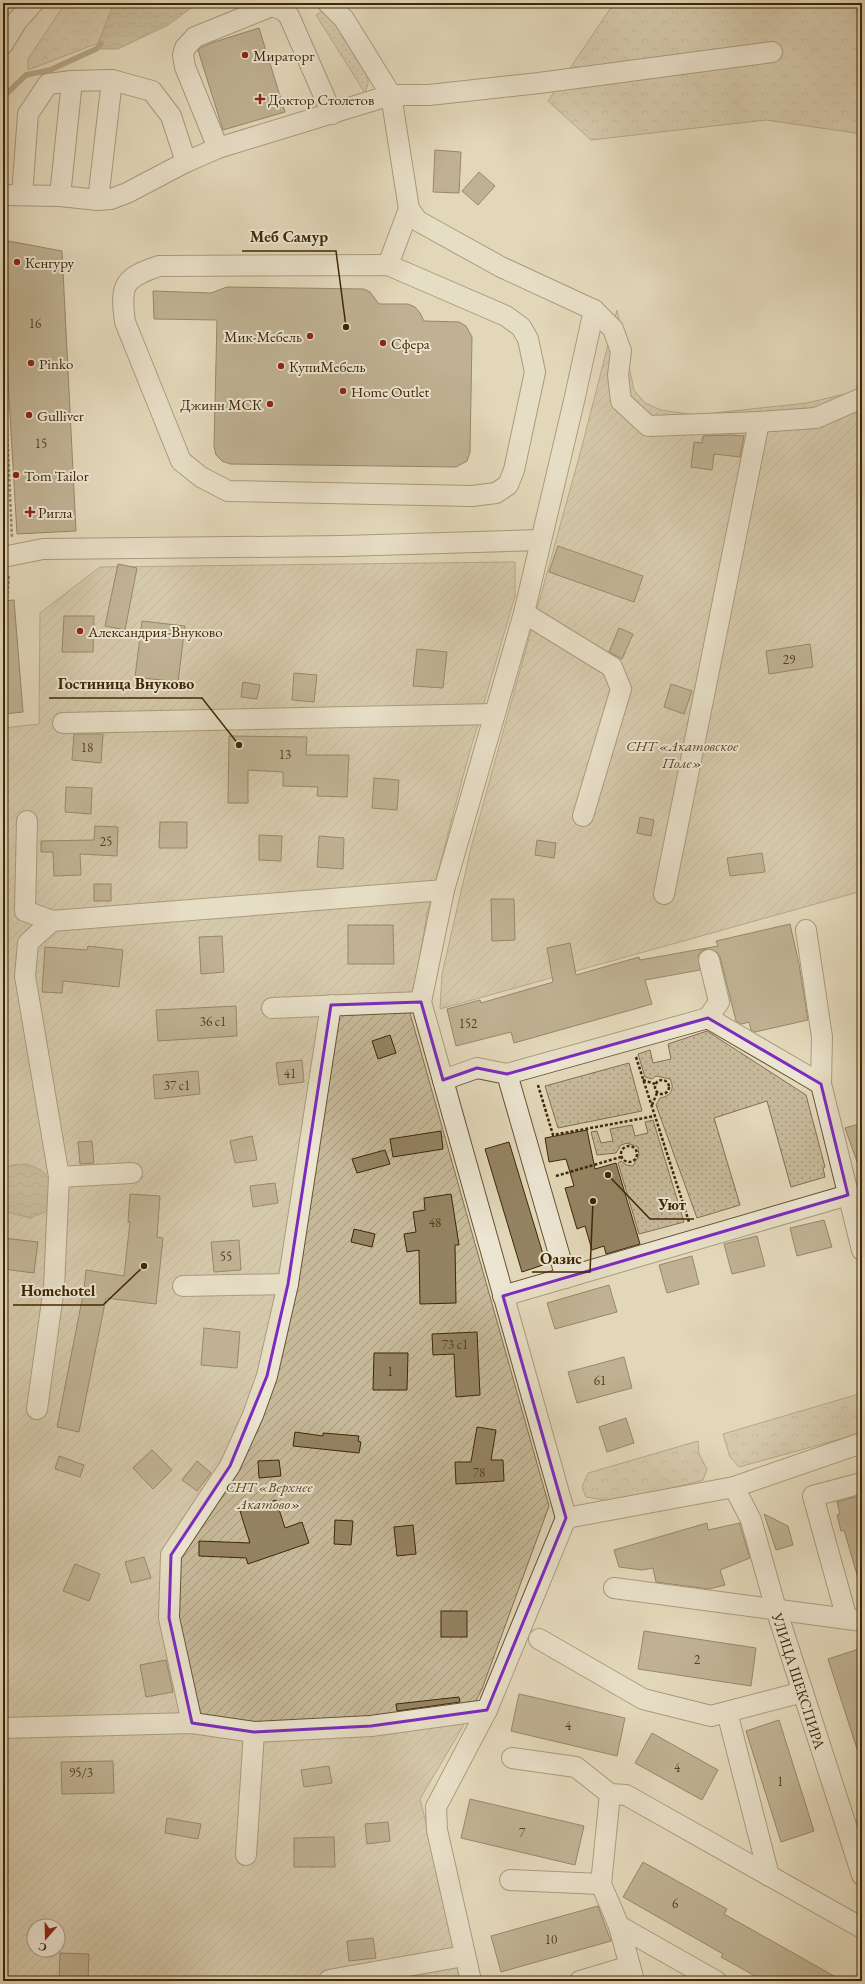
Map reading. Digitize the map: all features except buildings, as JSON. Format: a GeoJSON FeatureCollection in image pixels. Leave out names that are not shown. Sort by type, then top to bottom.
{"type":"FeatureCollection","features":[{"type":"Feature","properties":{"kind":"street"},"geometry":{"type":"LineString","coordinates":[[3,44],[17,21],[33,3]]}},
{"type":"Feature","properties":{"kind":"street"},"geometry":{"type":"LineString","coordinates":[[328,3],[344,19],[391,95],[409,209],[388,266]]}},
{"type":"Feature","properties":{"kind":"street"},"geometry":{"type":"LineString","coordinates":[[218,148],[185,67],[183,55],[185,48],[195,37],[272,6],[283,10],[289,16],[332,114]]}},
{"type":"Feature","properties":{"kind":"street"},"geometry":{"type":"LineString","coordinates":[[186,162],[171,116],[152,92],[112,80],[72,81],[48,84],[28,114],[13,195],[60,196],[98,200],[111,199],[127,193],[186,162],[218,148],[391,95],[428,95],[539,83],[772,52]]}},
{"type":"Feature","properties":{"kind":"street"},"geometry":{"type":"LineString","coordinates":[[98,200],[112,80]]}},
{"type":"Feature","properties":{"kind":"street"},"geometry":{"type":"LineString","coordinates":[[60,196],[72,81]]}},
{"type":"Feature","properties":{"kind":"street"},"geometry":{"type":"LineString","coordinates":[[409,209],[418,220],[502,267],[594,310],[613,330],[621,350],[618,375],[621,401],[648,426],[759,422],[816,418],[862,398]]}},
{"type":"Feature","properties":{"kind":"street"},"geometry":{"type":"LineString","coordinates":[[159,266],[388,266],[506,316],[521,327],[528,339],[535,372],[514,470],[508,485],[496,493],[472,496],[228,491],[201,477],[181,461],[125,322],[122,301],[126,283],[139,273],[159,266]]}},
{"type":"Feature","properties":{"kind":"street"},"geometry":{"type":"LineString","coordinates":[[471,1981],[436,1830],[436,1808],[487,1710],[566,1518],[421,1002],[444,890],[524,613],[594,310]]}},
{"type":"Feature","properties":{"kind":"street"},"geometry":{"type":"LineString","coordinates":[[664,894],[759,422]]}},
{"type":"Feature","properties":{"kind":"street"},"geometry":{"type":"LineString","coordinates":[[7,556],[43,549],[343,546],[540,540]]}},
{"type":"Feature","properties":{"kind":"street"},"geometry":{"type":"LineString","coordinates":[[524,613],[612,667],[621,689],[583,816]]}},
{"type":"Feature","properties":{"kind":"street"},"geometry":{"type":"LineString","coordinates":[[63,723],[495,714]]}},
{"type":"Feature","properties":{"kind":"street"},"geometry":{"type":"LineString","coordinates":[[27,821],[25,911],[52,921],[444,890]]}},
{"type":"Feature","properties":{"kind":"street"},"geometry":{"type":"LineString","coordinates":[[37,1410],[54,1287],[59,1177],[25,976],[28,943],[52,921]]}},
{"type":"Feature","properties":{"kind":"street"},"geometry":{"type":"LineString","coordinates":[[806,930],[822,1037],[821,1084],[862,1250]]}},
{"type":"Feature","properties":{"kind":"street"},"geometry":{"type":"LineString","coordinates":[[443,1080],[477,1068],[507,1074],[708,1018],[719,1002],[708,960]]}},
{"type":"Feature","properties":{"kind":"street"},"geometry":{"type":"LineString","coordinates":[[272,1008],[421,1002]]}},
{"type":"Feature","properties":{"kind":"street"},"geometry":{"type":"LineString","coordinates":[[192,1723],[169,1618],[171,1555],[230,1466],[253,1415],[267,1376],[288,1284],[330,1005]]}},
{"type":"Feature","properties":{"kind":"street"},"geometry":{"type":"LineString","coordinates":[[708,1018],[821,1084]]}},
{"type":"Feature","properties":{"kind":"street"},"geometry":{"type":"LineString","coordinates":[[507,1074],[566,1278]]}},
{"type":"Feature","properties":{"kind":"street"},"geometry":{"type":"LineString","coordinates":[[59,1177],[132,1173]]}},
{"type":"Feature","properties":{"kind":"street"},"geometry":{"type":"LineString","coordinates":[[504,1296],[848,1195]]}},
{"type":"Feature","properties":{"kind":"street"},"geometry":{"type":"LineString","coordinates":[[183,1286],[288,1284]]}},
{"type":"Feature","properties":{"kind":"street"},"geometry":{"type":"LineString","coordinates":[[566,1518],[734,1487],[862,1443]]}},
{"type":"Feature","properties":{"kind":"street"},"geometry":{"type":"LineString","coordinates":[[614,1588],[854,1620],[813,1496],[862,1483]]}},
{"type":"Feature","properties":{"kind":"street","name":"УЛИЦА ШЕКСПИРА"},"geometry":{"type":"LineString","coordinates":[[734,1487],[751,1520],[776,1609],[862,1875]]}},
{"type":"Feature","properties":{"kind":"street"},"geometry":{"type":"LineString","coordinates":[[539,1639],[643,1699],[711,1716],[803,1692]]}},
{"type":"Feature","properties":{"kind":"street"},"geometry":{"type":"LineString","coordinates":[[3,1728],[192,1723],[254,1732],[371,1726],[487,1710]]}},
{"type":"Feature","properties":{"kind":"street"},"geometry":{"type":"LineString","coordinates":[[727,1712],[769,1876]]}},
{"type":"Feature","properties":{"kind":"street"},"geometry":{"type":"LineString","coordinates":[[246,1855],[254,1732]]}},
{"type":"Feature","properties":{"kind":"street"},"geometry":{"type":"LineString","coordinates":[[512,1758],[576,1767],[610,1794],[626,1795],[862,1928]]}},
{"type":"Feature","properties":{"kind":"street"},"geometry":{"type":"LineString","coordinates":[[580,1981],[632,1974],[619,1926],[601,1884],[610,1794]]}},
{"type":"Feature","properties":{"kind":"street"},"geometry":{"type":"LineString","coordinates":[[510,1880],[601,1884]]}},
{"type":"Feature","properties":{"kind":"street"},"geometry":{"type":"LineString","coordinates":[[619,1926],[716,1981]]}},
{"type":"Feature","properties":{"kind":"street"},"geometry":{"type":"LineString","coordinates":[[329,1980],[464,1956]]}},
{"type":"Feature","properties":{"kind":"path"},"geometry":{"type":"LineString","coordinates":[[3,339],[13,526],[7,556],[7,600],[3,600]]}},
{"type":"Feature","properties":{"kind":"path"},"geometry":{"type":"LineString","coordinates":[[630,1040],[695,1239]]}},
{"type":"Feature","properties":{"kind":"path"},"geometry":{"type":"LineString","coordinates":[[533,1067],[553,1135],[655,1116]]}},
{"type":"Feature","properties":{"kind":"path"},"geometry":{"type":"LineString","coordinates":[[643,1080],[655,1084],[663,1080],[669,1086],[665,1094],[657,1093]]}},
{"type":"Feature","properties":{"kind":"path"},"geometry":{"type":"LineString","coordinates":[[655,1084],[654,1089],[657,1093]]}},
{"type":"Feature","properties":{"kind":"path"},"geometry":{"type":"LineString","coordinates":[[651,1106],[657,1093]]}},
{"type":"Feature","properties":{"kind":"path"},"geometry":{"type":"LineString","coordinates":[[625,1146],[631,1146],[636,1150],[637,1156],[632,1161],[626,1162],[621,1157],[621,1151],[625,1146]]}},
{"type":"Feature","properties":{"kind":"path"},"geometry":{"type":"LineString","coordinates":[[538,1181],[621,1157]]}},
{"type":"Feature","properties":{"kind":"highlighted area"},"geometry":{"type":"Polygon","coordinates":[[[421,1002],[443,1080],[477,1068],[507,1074],[708,1018],[821,1084],[848,1195],[503,1296],[566,1518],[487,1710],[371,1726],[254,1732],[192,1723],[169,1618],[171,1555],[230,1466],[267,1376],[288,1284],[331,1005],[421,1002]]]}},
{"type":"Feature","properties":{"kind":"green space"},"geometry":{"type":"Polygon","coordinates":[[[68,3],[116,3],[112,8],[98,43],[28,70],[28,59],[62,8],[68,3]]]}},
{"type":"Feature","properties":{"kind":"green space"},"geometry":{"type":"Polygon","coordinates":[[[614,3],[862,3],[862,134],[766,120],[591,140],[548,101],[614,3]]]}},
{"type":"Feature","properties":{"kind":"green space"},"geometry":{"type":"Polygon","coordinates":[[[326,9],[368,74],[368,84],[365,93],[316,15],[326,9]]]}},
{"type":"Feature","properties":{"kind":"green space","name":"СНТ «Акатовское Поле»"},"geometry":{"type":"Polygon","coordinates":[[[617,310],[634,390],[645,403],[661,410],[695,415],[807,403],[862,390],[862,891],[440,1009],[442,974],[471,848],[581,450],[617,310]]]}},
{"type":"Feature","properties":{"kind":"green space","name":"СНТ «Верхнее Акатово»"},"geometry":{"type":"Polygon","coordinates":[[[515,562],[515,596],[466,765],[427,914],[410,1013],[549,1506],[482,1689],[462,1728],[420,1799],[466,1981],[3,1981],[3,728],[39,724],[40,613],[100,567],[515,562]]]}},
{"type":"Feature","properties":{"kind":"green space"},"geometry":{"type":"Polygon","coordinates":[[[707,1031],[806,1095],[825,1167],[823,1168],[825,1177],[791,1187],[767,1101],[714,1118],[740,1205],[697,1218],[656,1105],[660,1098],[667,1096],[671,1092],[672,1086],[670,1079],[656,1076],[652,1079],[645,1077],[638,1054],[650,1050],[653,1063],[671,1059],[668,1044],[707,1031]]]}},
{"type":"Feature","properties":{"kind":"green space"},"geometry":{"type":"Polygon","coordinates":[[[629,1063],[642,1111],[558,1128],[545,1086],[629,1063]]]}},
{"type":"Feature","properties":{"kind":"green space"},"geometry":{"type":"Polygon","coordinates":[[[653,1120],[684,1222],[639,1234],[618,1163],[621,1161],[626,1165],[633,1166],[639,1155],[638,1147],[627,1143],[621,1145],[616,1153],[597,1155],[591,1132],[597,1131],[601,1143],[613,1141],[610,1129],[632,1125],[635,1136],[648,1133],[645,1122],[653,1120]]]}},
{"type":"Feature","properties":{"kind":"green space"},"geometry":{"type":"Polygon","coordinates":[[[862,1393],[862,1433],[739,1467],[730,1457],[723,1434],[862,1393]]]}},
{"type":"Feature","properties":{"kind":"green space"},"geometry":{"type":"Polygon","coordinates":[[[698,1441],[699,1454],[707,1469],[703,1480],[617,1502],[586,1497],[582,1487],[588,1473],[698,1441]]]}},
{"type":"Feature","properties":{"kind":"water"},"geometry":{"type":"Polygon","coordinates":[[[116,3],[198,3],[168,25],[118,49],[96,49],[112,8],[116,3]]]}},
{"type":"Feature","properties":{"kind":"water"},"geometry":{"type":"Polygon","coordinates":[[[26,1164],[35,1167],[46,1175],[52,1194],[50,1210],[30,1218],[3,1211],[3,1170],[11,1165],[26,1164]]]}},
{"type":"Feature","properties":{"kind":"waterway"},"geometry":{"type":"LineString","coordinates":[[3,97],[26,75],[50,70],[96,49],[101,44]]}},
{"type":"Feature","properties":{"kind":"place","name":"Мираторг"},"geometry":{"type":"Point","coordinates":[245,55]}},
{"type":"Feature","properties":{"kind":"place","name":"Доктор Столетов"},"geometry":{"type":"Point","coordinates":[260,99]}},
{"type":"Feature","properties":{"kind":"place","name":"Кенгуру"},"geometry":{"type":"Point","coordinates":[17,262]}},
{"type":"Feature","properties":{"kind":"place","name":"Меб Самур"},"geometry":{"type":"Point","coordinates":[346,327]}},
{"type":"Feature","properties":{"kind":"place","name":"Мик-Мебель"},"geometry":{"type":"Point","coordinates":[310,336]}},
{"type":"Feature","properties":{"kind":"place","name":"Сфера"},"geometry":{"type":"Point","coordinates":[383,343]}},
{"type":"Feature","properties":{"kind":"place","name":"Pinko"},"geometry":{"type":"Point","coordinates":[31,363]}},
{"type":"Feature","properties":{"kind":"place","name":"КупиМебель"},"geometry":{"type":"Point","coordinates":[281,366]}},
{"type":"Feature","properties":{"kind":"place","name":"Home Outlet"},"geometry":{"type":"Point","coordinates":[343,391]}},
{"type":"Feature","properties":{"kind":"place","name":"Джинн МСК"},"geometry":{"type":"Point","coordinates":[270,404]}},
{"type":"Feature","properties":{"kind":"place","name":"Gulliver"},"geometry":{"type":"Point","coordinates":[29,415]}},
{"type":"Feature","properties":{"kind":"place","name":"Tom Tailor"},"geometry":{"type":"Point","coordinates":[16,475]}},
{"type":"Feature","properties":{"kind":"place","name":"Ригла"},"geometry":{"type":"Point","coordinates":[30,512]}},
{"type":"Feature","properties":{"kind":"place","name":"Александрия-Внуково"},"geometry":{"type":"Point","coordinates":[80,631]}},
{"type":"Feature","properties":{"kind":"place","name":"Гостиница Внуково"},"geometry":{"type":"Point","coordinates":[239,745]}},
{"type":"Feature","properties":{"kind":"place","name":"Уют"},"geometry":{"type":"Point","coordinates":[608,1175]}},
{"type":"Feature","properties":{"kind":"place","name":"Оазис"},"geometry":{"type":"Point","coordinates":[593,1201]}},
{"type":"Feature","properties":{"kind":"place","name":"Homehotel"},"geometry":{"type":"Point","coordinates":[144,1266]}}]}
